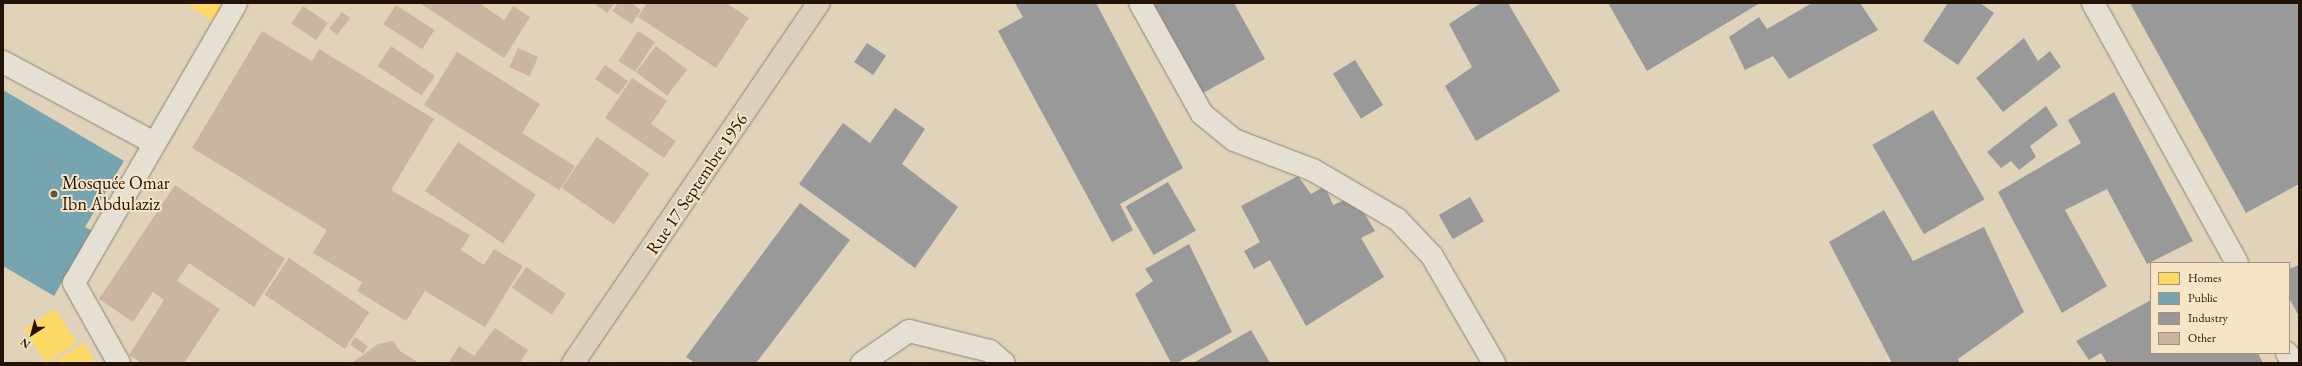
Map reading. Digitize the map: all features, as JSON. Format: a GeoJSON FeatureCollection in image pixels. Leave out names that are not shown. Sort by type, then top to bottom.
{"type":"FeatureCollection","features":[{"type":"Feature","properties":{"kind":"main road","name":"Rue 17 Septembre 1956"},"geometry":{"type":"LineString","coordinates":[[573,363],[819,3]]}},
{"type":"Feature","properties":{"kind":"street"},"geometry":{"type":"LineString","coordinates":[[119,363],[74,283],[152,142],[236,3]]}},
{"type":"Feature","properties":{"kind":"street"},"geometry":{"type":"LineString","coordinates":[[1140,3],[1202,114],[1234,140],[1313,170],[1397,219],[1432,256],[1494,363]]}},
{"type":"Feature","properties":{"kind":"street"},"geometry":{"type":"LineString","coordinates":[[2093,3],[2236,262]]}},
{"type":"Feature","properties":{"kind":"street"},"geometry":{"type":"LineString","coordinates":[[3,62],[152,142]]}},
{"type":"Feature","properties":{"kind":"street"},"geometry":{"type":"LineString","coordinates":[[862,363],[909,331],[990,351],[1004,363]]}},
{"type":"Feature","properties":{"kind":"street"},"geometry":{"type":"LineString","coordinates":[[2288,354],[2293,363]]}},
{"type":"Feature","properties":{"kind":"building: Homes"},"geometry":{"type":"Polygon","coordinates":[[[185,3],[249,3],[230,32],[185,3]]]}},
{"type":"Feature","properties":{"kind":"building: Homes"},"geometry":{"type":"Polygon","coordinates":[[[55,309],[77,343],[46,363],[24,329],[55,309]]]}},
{"type":"Feature","properties":{"kind":"building: Homes"},"geometry":{"type":"Polygon","coordinates":[[[84,343],[95,363],[51,363],[84,343]]]}},
{"type":"Feature","properties":{"kind":"building: Public","name":"Mosquée Omar Ibn Abdulaziz"},"geometry":{"type":"Polygon","coordinates":[[[3,90],[124,161],[85,227],[92,231],[54,296],[3,266],[3,90]]]}},
{"type":"Feature","properties":{"kind":"building: Industry"},"geometry":{"type":"Polygon","coordinates":[[[1015,3],[1096,3],[1183,168],[1120,204],[1133,230],[1112,242],[998,31],[1023,17],[1015,3]]]}},
{"type":"Feature","properties":{"kind":"building: Industry"},"geometry":{"type":"Polygon","coordinates":[[[1153,3],[1234,3],[1265,59],[1203,93],[1153,3]]]}},
{"type":"Feature","properties":{"kind":"building: Industry"},"geometry":{"type":"Polygon","coordinates":[[[1481,3],[1508,3],[1560,91],[1476,141],[1445,86],[1472,67],[1449,24],[1481,3]]]}},
{"type":"Feature","properties":{"kind":"building: Industry"},"geometry":{"type":"Polygon","coordinates":[[[1608,3],[1760,3],[1647,71],[1608,3]]]}},
{"type":"Feature","properties":{"kind":"building: Industry"},"geometry":{"type":"Polygon","coordinates":[[[1812,3],[1860,3],[1878,30],[1789,79],[1773,56],[1745,70],[1729,37],[1759,17],[1767,29],[1812,3]]]}},
{"type":"Feature","properties":{"kind":"building: Industry"},"geometry":{"type":"Polygon","coordinates":[[[1948,3],[1980,3],[1994,13],[1958,65],[1923,41],[1948,3]]]}},
{"type":"Feature","properties":{"kind":"building: Industry"},"geometry":{"type":"Polygon","coordinates":[[[2130,3],[2299,3],[2299,184],[2246,213],[2130,3]]]}},
{"type":"Feature","properties":{"kind":"building: Industry"},"geometry":{"type":"Polygon","coordinates":[[[2024,38],[2038,61],[2050,51],[2061,67],[2003,112],[1976,78],[2024,38]]]}},
{"type":"Feature","properties":{"kind":"building: Industry"},"geometry":{"type":"Polygon","coordinates":[[[867,43],[886,56],[873,75],[854,62],[867,43]]]}},
{"type":"Feature","properties":{"kind":"building: Industry"},"geometry":{"type":"Polygon","coordinates":[[[1355,60],[1383,105],[1361,119],[1333,74],[1355,60]]]}},
{"type":"Feature","properties":{"kind":"building: Industry"},"geometry":{"type":"Polygon","coordinates":[[[2114,92],[2193,241],[2147,264],[2107,189],[2065,210],[2107,286],[2062,313],[1998,192],[2081,143],[2068,120],[2114,92]]]}},
{"type":"Feature","properties":{"kind":"building: Industry"},"geometry":{"type":"Polygon","coordinates":[[[2046,106],[2058,125],[2030,146],[2036,157],[2019,170],[2011,161],[2001,168],[1987,152],[2046,106]]]}},
{"type":"Feature","properties":{"kind":"building: Industry"},"geometry":{"type":"Polygon","coordinates":[[[895,108],[925,129],[902,164],[958,207],[915,268],[799,184],[843,123],[870,143],[895,108]]]}},
{"type":"Feature","properties":{"kind":"building: Industry"},"geometry":{"type":"Polygon","coordinates":[[[1933,110],[1984,199],[1924,234],[1872,145],[1933,110]]]}},
{"type":"Feature","properties":{"kind":"building: Industry"},"geometry":{"type":"Polygon","coordinates":[[[1298,176],[1311,194],[1325,186],[1333,205],[1354,196],[1375,231],[1361,238],[1384,277],[1306,326],[1270,260],[1254,269],[1244,251],[1260,242],[1241,206],[1298,176]]]}},
{"type":"Feature","properties":{"kind":"building: Industry"},"geometry":{"type":"Polygon","coordinates":[[[1168,182],[1196,230],[1154,255],[1126,206],[1168,182]]]}},
{"type":"Feature","properties":{"kind":"building: Industry"},"geometry":{"type":"Polygon","coordinates":[[[1470,197],[1484,221],[1453,239],[1439,215],[1470,197]]]}},
{"type":"Feature","properties":{"kind":"building: Industry"},"geometry":{"type":"Polygon","coordinates":[[[800,203],[850,240],[756,363],[695,363],[686,357],[800,203]]]}},
{"type":"Feature","properties":{"kind":"building: Industry"},"geometry":{"type":"Polygon","coordinates":[[[1884,210],[1913,261],[1984,227],[2024,312],[1958,359],[1960,363],[1892,363],[1829,242],[1884,210]]]}},
{"type":"Feature","properties":{"kind":"building: Industry"},"geometry":{"type":"Polygon","coordinates":[[[1189,244],[1232,332],[1177,363],[1171,363],[1135,294],[1153,281],[1145,269],[1189,244]]]}},
{"type":"Feature","properties":{"kind":"building: Industry"},"geometry":{"type":"Polygon","coordinates":[[[2299,265],[2299,316],[2290,300],[2290,269],[2299,265]]]}},
{"type":"Feature","properties":{"kind":"building: Industry"},"geometry":{"type":"Polygon","coordinates":[[[2150,301],[2150,354],[2258,354],[2263,363],[2107,363],[2101,353],[2089,360],[2076,341],[2150,301]]]}},
{"type":"Feature","properties":{"kind":"building: Industry"},"geometry":{"type":"Polygon","coordinates":[[[1251,330],[1270,363],[1193,363],[1251,330]]]}},
{"type":"Feature","properties":{"kind":"building: Other"},"geometry":{"type":"Polygon","coordinates":[[[479,3],[504,20],[513,6],[530,17],[504,58],[421,4],[479,3]]]}},
{"type":"Feature","properties":{"kind":"building: Other"},"geometry":{"type":"Polygon","coordinates":[[[594,3],[615,3],[607,13],[594,3]]]}},
{"type":"Feature","properties":{"kind":"building: Other"},"geometry":{"type":"Polygon","coordinates":[[[618,3],[631,3],[641,10],[632,24],[612,11],[618,3]]]}},
{"type":"Feature","properties":{"kind":"building: Other"},"geometry":{"type":"Polygon","coordinates":[[[647,3],[726,3],[749,18],[716,68],[638,17],[647,3]]]}},
{"type":"Feature","properties":{"kind":"building: Other"},"geometry":{"type":"Polygon","coordinates":[[[396,5],[435,30],[422,49],[383,24],[396,5]]]}},
{"type":"Feature","properties":{"kind":"building: Other"},"geometry":{"type":"Polygon","coordinates":[[[303,6],[328,23],[316,40],[291,23],[303,6]]]}},
{"type":"Feature","properties":{"kind":"building: Other"},"geometry":{"type":"Polygon","coordinates":[[[342,12],[350,18],[337,35],[329,29],[342,12]]]}},
{"type":"Feature","properties":{"kind":"building: Other"},"geometry":{"type":"Polygon","coordinates":[[[262,31],[312,61],[319,49],[434,119],[391,190],[470,235],[461,250],[484,265],[494,249],[523,266],[485,327],[425,291],[406,321],[357,291],[362,282],[313,253],[327,230],[192,148],[262,31]]]}},
{"type":"Feature","properties":{"kind":"building: Other"},"geometry":{"type":"Polygon","coordinates":[[[638,31],[655,42],[635,72],[618,61],[638,31]]]}},
{"type":"Feature","properties":{"kind":"building: Other"},"geometry":{"type":"Polygon","coordinates":[[[391,46],[435,76],[422,96],[378,66],[391,46]]]}},
{"type":"Feature","properties":{"kind":"building: Other"},"geometry":{"type":"Polygon","coordinates":[[[656,46],[687,69],[667,96],[636,72],[656,46]]]}},
{"type":"Feature","properties":{"kind":"building: Other"},"geometry":{"type":"Polygon","coordinates":[[[518,48],[538,57],[530,76],[509,67],[518,48]]]}},
{"type":"Feature","properties":{"kind":"building: Other"},"geometry":{"type":"Polygon","coordinates":[[[457,52],[540,104],[522,133],[575,166],[559,190],[424,105],[457,52]]]}},
{"type":"Feature","properties":{"kind":"building: Other"},"geometry":{"type":"Polygon","coordinates":[[[605,65],[628,81],[618,95],[595,79],[605,65]]]}},
{"type":"Feature","properties":{"kind":"building: Other"},"geometry":{"type":"Polygon","coordinates":[[[632,78],[667,101],[651,124],[676,141],[664,158],[605,118],[632,78]]]}},
{"type":"Feature","properties":{"kind":"building: Other"},"geometry":{"type":"Polygon","coordinates":[[[597,137],[649,174],[614,224],[561,188],[597,137]]]}},
{"type":"Feature","properties":{"kind":"building: Other"},"geometry":{"type":"Polygon","coordinates":[[[458,142],[536,195],[503,243],[425,191],[458,142]]]}},
{"type":"Feature","properties":{"kind":"building: Other"},"geometry":{"type":"Polygon","coordinates":[[[175,185],[285,259],[254,307],[189,263],[177,281],[220,309],[184,363],[141,363],[129,355],[164,300],[153,292],[133,322],[99,299],[175,185]]]}},
{"type":"Feature","properties":{"kind":"building: Other"},"geometry":{"type":"Polygon","coordinates":[[[289,258],[369,312],[345,349],[264,294],[289,258]]]}},
{"type":"Feature","properties":{"kind":"building: Other"},"geometry":{"type":"Polygon","coordinates":[[[526,267],[566,294],[552,315],[512,288],[526,267]]]}},
{"type":"Feature","properties":{"kind":"building: Other"},"geometry":{"type":"Polygon","coordinates":[[[495,328],[528,350],[520,363],[448,363],[459,346],[474,356],[495,328]]]}},
{"type":"Feature","properties":{"kind":"building: Other"},"geometry":{"type":"Polygon","coordinates":[[[355,337],[368,346],[363,354],[350,344],[355,337]]]}},
{"type":"Feature","properties":{"kind":"building: Other"},"geometry":{"type":"Polygon","coordinates":[[[393,341],[400,351],[419,363],[352,363],[378,344],[393,341]]]}},
{"type":"Feature","properties":{"kind":"place","name":"Mosquée Omar Ibn Abdulaziz"},"geometry":{"type":"Point","coordinates":[54,194]}}]}
